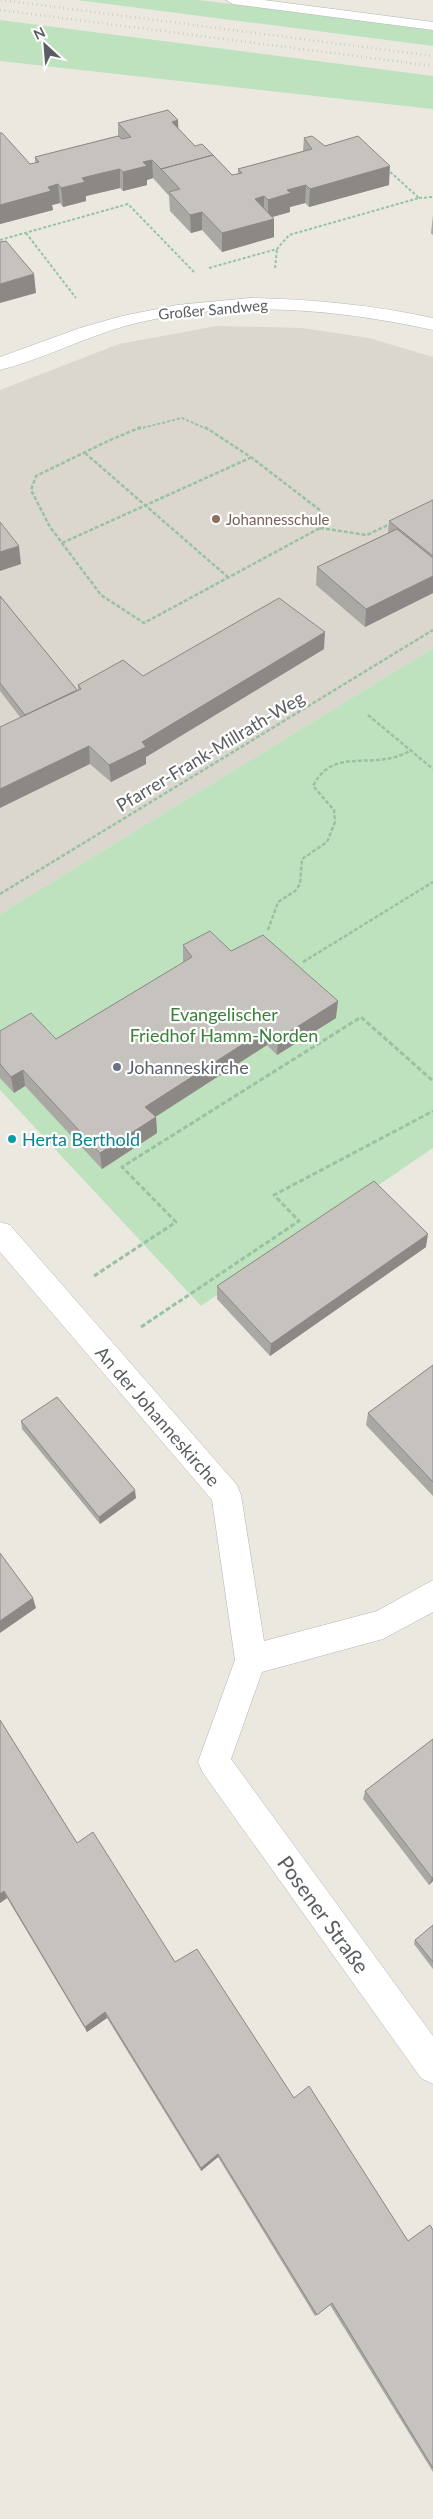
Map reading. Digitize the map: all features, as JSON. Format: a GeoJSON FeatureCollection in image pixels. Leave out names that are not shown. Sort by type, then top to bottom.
{"type":"FeatureCollection","features":[{"type":"Feature","properties":{"kind":"street","name":"Großer Sandweg"},"geometry":{"type":"LineString","coordinates":[[0,364],[100,328],[140,317],[225,306],[270,304],[320,305],[368,310],[433,324]]}},
{"type":"Feature","properties":{"kind":"street","name":"An der Johanneskirche"},"geometry":{"type":"LineString","coordinates":[[0,1234],[226,1495],[251,1660]]}},
{"type":"Feature","properties":{"kind":"street"},"geometry":{"type":"LineString","coordinates":[[251,1660],[383,1624],[433,1595]]}},
{"type":"Feature","properties":{"kind":"street","name":"Posener Straße"},"geometry":{"type":"LineString","coordinates":[[251,1660],[214,1762],[433,2066]]}},
{"type":"Feature","properties":{"kind":"lane"},"geometry":{"type":"LineString","coordinates":[[233,0],[433,26]]}},
{"type":"Feature","properties":{"kind":"path"},"geometry":{"type":"LineString","coordinates":[[382,164],[419,198]]}},
{"type":"Feature","properties":{"kind":"path"},"geometry":{"type":"LineString","coordinates":[[194,272],[277,248],[290,235],[419,198],[433,197]]}},
{"type":"Feature","properties":{"kind":"path"},"geometry":{"type":"LineString","coordinates":[[0,240],[128,204],[225,306]]}},
{"type":"Feature","properties":{"kind":"path"},"geometry":{"type":"LineString","coordinates":[[26,233],[100,328]]}},
{"type":"Feature","properties":{"kind":"path"},"geometry":{"type":"LineString","coordinates":[[320,528],[321,511],[199,423],[182,418],[144,426],[36,476],[31,490],[50,527],[102,595],[144,623],[320,528],[367,535],[400,519]]}},
{"type":"Feature","properties":{"kind":"path"},"geometry":{"type":"LineString","coordinates":[[85,453],[229,578]]}},
{"type":"Feature","properties":{"kind":"path"},"geometry":{"type":"LineString","coordinates":[[62,543],[250,458]]}},
{"type":"Feature","properties":{"kind":"path","name":"Pfarrer-Frank-Millrath-Weg"},"geometry":{"type":"LineString","coordinates":[[0,894],[433,630]]}},
{"type":"Feature","properties":{"kind":"path"},"geometry":{"type":"LineString","coordinates":[[368,715],[433,769]]}},
{"type":"Feature","properties":{"kind":"path"},"geometry":{"type":"LineString","coordinates":[[268,930],[278,902],[296,892],[301,880],[299,867],[302,858],[324,845],[330,838],[335,824],[335,810],[329,800],[313,786],[316,776],[324,769],[340,762],[350,760],[388,762],[404,757],[411,750]]}},
{"type":"Feature","properties":{"kind":"path"},"geometry":{"type":"LineString","coordinates":[[303,962],[433,882]]}},
{"type":"Feature","properties":{"kind":"path"},"geometry":{"type":"LineString","coordinates":[[58,1300],[176,1222],[122,1167],[361,1017],[433,1081]]}},
{"type":"Feature","properties":{"kind":"path"},"geometry":{"type":"LineString","coordinates":[[104,1352],[298,1221],[274,1195],[433,1111]]}},
{"type":"Feature","properties":{"kind":"shaded area","name":"Johannesschule"},"geometry":{"type":"Polygon","coordinates":[[[217,326],[302,328],[369,338],[433,357],[433,648],[0,914],[0,390],[119,344],[217,326]]]}},
{"type":"Feature","properties":{"kind":"green space"},"geometry":{"type":"Polygon","coordinates":[[[77,0],[199,0],[433,30],[433,46],[77,0]]]}},
{"type":"Feature","properties":{"kind":"green space"},"geometry":{"type":"Polygon","coordinates":[[[0,20],[433,76],[433,109],[0,61],[0,20]]]}},
{"type":"Feature","properties":{"kind":"green space","name":"Evangelischer Friedhof Hamm-Norden"},"geometry":{"type":"Polygon","coordinates":[[[433,648],[433,1148],[201,1306],[0,1090],[0,914],[433,648]]]}},
{"type":"Feature","properties":{"kind":"building"},"geometry":{"type":"Polygon","coordinates":[[[168,110],[178,120],[172,122],[195,146],[202,144],[213,155],[161,169],[152,160],[143,162],[147,166],[123,172],[120,169],[82,178],[85,182],[61,188],[58,184],[48,187],[51,191],[0,205],[0,133],[30,164],[39,162],[35,157],[118,136],[122,139],[131,137],[118,123],[168,110]]]}},
{"type":"Feature","properties":{"kind":"building"},"geometry":{"type":"Polygon","coordinates":[[[312,136],[325,146],[358,136],[390,166],[310,189],[306,185],[287,190],[291,193],[268,200],[264,196],[255,199],[274,219],[222,233],[202,212],[190,215],[169,192],[180,189],[161,169],[213,155],[232,175],[242,173],[238,169],[312,149],[304,138],[312,136]]]}},
{"type":"Feature","properties":{"kind":"building"},"geometry":{"type":"Polygon","coordinates":[[[6,241],[34,274],[0,284],[0,242],[6,241]]]}},
{"type":"Feature","properties":{"kind":"building"},"geometry":{"type":"Polygon","coordinates":[[[433,500],[433,556],[389,521],[433,500]]]}},
{"type":"Feature","properties":{"kind":"building"},"geometry":{"type":"Polygon","coordinates":[[[0,522],[19,546],[0,552],[0,522]]]}},
{"type":"Feature","properties":{"kind":"building"},"geometry":{"type":"Polygon","coordinates":[[[397,529],[433,558],[433,576],[366,609],[317,567],[397,529]]]}},
{"type":"Feature","properties":{"kind":"building"},"geometry":{"type":"Polygon","coordinates":[[[0,596],[77,690],[25,715],[0,683],[0,596]]]}},
{"type":"Feature","properties":{"kind":"building"},"geometry":{"type":"Polygon","coordinates":[[[279,598],[325,632],[142,742],[146,747],[109,765],[89,746],[0,789],[0,727],[81,689],[78,685],[123,660],[143,676],[279,598]]]}},
{"type":"Feature","properties":{"kind":"building","name":"Johanneskirche"},"geometry":{"type":"Polygon","coordinates":[[[210,931],[231,951],[263,935],[338,1001],[278,1039],[268,1028],[145,1107],[156,1117],[100,1153],[23,1070],[11,1077],[0,1064],[0,1031],[31,1013],[56,1039],[192,957],[183,945],[210,931]]]}},
{"type":"Feature","properties":{"kind":"building"},"geometry":{"type":"Polygon","coordinates":[[[374,1181],[428,1234],[271,1344],[217,1286],[374,1181]]]}},
{"type":"Feature","properties":{"kind":"building"},"geometry":{"type":"Polygon","coordinates":[[[433,1365],[433,1482],[368,1413],[433,1365]]]}},
{"type":"Feature","properties":{"kind":"building"},"geometry":{"type":"Polygon","coordinates":[[[57,1397],[135,1490],[99,1517],[21,1421],[57,1397]]]}},
{"type":"Feature","properties":{"kind":"building"},"geometry":{"type":"Polygon","coordinates":[[[0,1553],[33,1598],[0,1621],[0,1553]]]}},
{"type":"Feature","properties":{"kind":"building"},"geometry":{"type":"Polygon","coordinates":[[[0,1720],[77,1843],[93,1832],[175,1962],[197,1949],[294,2098],[309,2086],[408,2241],[430,2225],[433,2230],[433,2468],[332,2303],[317,2315],[218,2154],[201,2168],[105,2012],[85,2027],[4,1891],[0,1894],[0,1720]]]}},
{"type":"Feature","properties":{"kind":"building"},"geometry":{"type":"Polygon","coordinates":[[[433,1739],[433,1877],[432,1878],[365,1791],[433,1739]]]}},
{"type":"Feature","properties":{"kind":"building"},"geometry":{"type":"Polygon","coordinates":[[[433,1925],[433,1962],[415,1940],[433,1925]]]}},
{"type":"Feature","properties":{"kind":"railway"},"geometry":{"type":"LineString","coordinates":[[1,0],[433,56]]}},
{"type":"Feature","properties":{"kind":"railway"},"geometry":{"type":"LineString","coordinates":[[0,10],[433,66]]}},
{"type":"Feature","properties":{"kind":"place","name":"Johannesschule"},"geometry":{"type":"Point","coordinates":[216,519]}},
{"type":"Feature","properties":{"kind":"place","name":"Johanneskirche"},"geometry":{"type":"Point","coordinates":[117,1067]}},
{"type":"Feature","properties":{"kind":"place","name":"Herta Berthold"},"geometry":{"type":"Point","coordinates":[12,1139]}}]}
